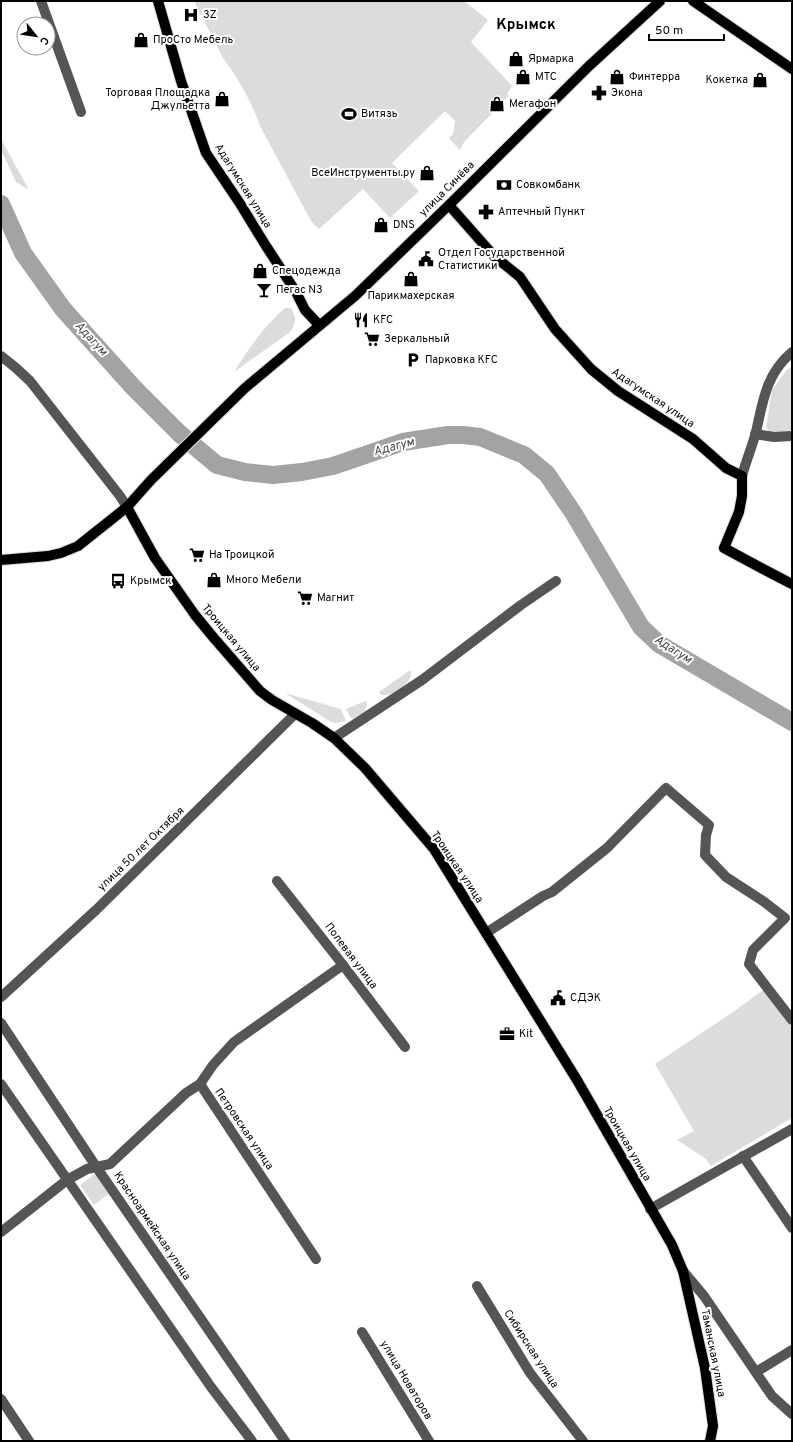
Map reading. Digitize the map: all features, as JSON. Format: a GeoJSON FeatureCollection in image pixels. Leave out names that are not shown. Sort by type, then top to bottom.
{"type":"FeatureCollection","features":[{"type":"Feature","properties":{"kind":"main road","name":"Адагумская улица"},"geometry":{"type":"LineString","coordinates":[[158,1],[181,81],[206,153],[240,202],[292,286],[305,310],[319,325]]}},
{"type":"Feature","properties":{"kind":"main road","name":"улица Синёва"},"geometry":{"type":"LineString","coordinates":[[1,560],[48,556],[78,546],[127,507],[151,480],[245,388],[355,296],[589,66],[660,1]]}},
{"type":"Feature","properties":{"kind":"main road"},"geometry":{"type":"LineString","coordinates":[[693,1],[792,69]]}},
{"type":"Feature","properties":{"kind":"main road","name":"Адагумская улица"},"geometry":{"type":"LineString","coordinates":[[449,205],[494,256],[520,277],[555,329],[591,369],[618,392],[693,439],[726,468],[742,476]]}},
{"type":"Feature","properties":{"kind":"main road"},"geometry":{"type":"LineString","coordinates":[[742,476],[742,496],[739,512],[724,548],[792,584]]}},
{"type":"Feature","properties":{"kind":"main road","name":"Троицкая улица"},"geometry":{"type":"LineString","coordinates":[[127,507],[155,558],[213,637],[260,691],[334,738],[364,768],[434,849],[577,1080],[672,1245],[683,1270]]}},
{"type":"Feature","properties":{"kind":"main road","name":"Таманская улица"},"geometry":{"type":"LineString","coordinates":[[683,1270],[705,1368],[714,1426],[710,1441]]}},
{"type":"Feature","properties":{"kind":"street"},"geometry":{"type":"LineString","coordinates":[[45,2],[81,112]]}},
{"type":"Feature","properties":{"kind":"street"},"geometry":{"type":"LineString","coordinates":[[742,476],[755,434],[766,389],[775,370],[792,352]]}},
{"type":"Feature","properties":{"kind":"street","name":"Троицкая улица"},"geometry":{"type":"LineString","coordinates":[[1,356],[30,381],[127,507]]}},
{"type":"Feature","properties":{"kind":"street"},"geometry":{"type":"LineString","coordinates":[[755,434],[774,437],[792,436]]}},
{"type":"Feature","properties":{"kind":"street"},"geometry":{"type":"LineString","coordinates":[[334,738],[422,680],[521,605],[556,581]]}},
{"type":"Feature","properties":{"kind":"street","name":"улица 50 лет Октября"},"geometry":{"type":"LineString","coordinates":[[1,996],[96,910],[295,714]]}},
{"type":"Feature","properties":{"kind":"street"},"geometry":{"type":"LineString","coordinates":[[486,934],[543,896],[552,892],[607,848],[666,788],[709,825],[706,835],[706,854],[720,871],[726,877],[763,901],[785,918],[753,950],[749,964],[792,1020]]}},
{"type":"Feature","properties":{"kind":"street","name":"Полевая улица"},"geometry":{"type":"LineString","coordinates":[[278,881],[405,1047]]}},
{"type":"Feature","properties":{"kind":"street"},"geometry":{"type":"LineString","coordinates":[[200,1084],[213,1065],[234,1042],[343,965]]}},
{"type":"Feature","properties":{"kind":"street","name":"Красноармейская улица"},"geometry":{"type":"LineString","coordinates":[[1,1023],[97,1168],[285,1441]]}},
{"type":"Feature","properties":{"kind":"street"},"geometry":{"type":"LineString","coordinates":[[1,1084],[211,1387],[252,1441]]}},
{"type":"Feature","properties":{"kind":"street","name":"Петровская улица"},"geometry":{"type":"LineString","coordinates":[[1,1232],[67,1180],[87,1169],[110,1164],[186,1093],[200,1084],[316,1259]]}},
{"type":"Feature","properties":{"kind":"street"},"geometry":{"type":"LineString","coordinates":[[650,1209],[792,1129]]}},
{"type":"Feature","properties":{"kind":"street"},"geometry":{"type":"LineString","coordinates":[[743,1156],[792,1228]]}},
{"type":"Feature","properties":{"kind":"street","name":"Троицкая улица"},"geometry":{"type":"LineString","coordinates":[[683,1270],[704,1296],[772,1396],[792,1414]]}},
{"type":"Feature","properties":{"kind":"street","name":"Сибирская улица"},"geometry":{"type":"LineString","coordinates":[[477,1286],[530,1373],[583,1441]]}},
{"type":"Feature","properties":{"kind":"street","name":"улица Новаторов"},"geometry":{"type":"LineString","coordinates":[[362,1332],[429,1441]]}},
{"type":"Feature","properties":{"kind":"street"},"geometry":{"type":"LineString","coordinates":[[756,1372],[792,1350]]}},
{"type":"Feature","properties":{"kind":"street"},"geometry":{"type":"LineString","coordinates":[[1,1399],[29,1441]]}},
{"type":"Feature","properties":{"kind":"shaded area","name":"Витязь"},"geometry":{"type":"Polygon","coordinates":[[[194,1],[464,1],[488,20],[471,42],[512,86],[507,94],[509,96],[464,142],[460,150],[449,138],[453,134],[455,121],[445,111],[392,163],[419,191],[390,218],[363,189],[319,229],[311,221],[260,126],[245,92],[224,60],[194,1]]]}},
{"type":"Feature","properties":{"kind":"shaded area"},"geometry":{"type":"Polygon","coordinates":[[[1,139],[29,190],[16,182],[1,150],[1,139]]]}},
{"type":"Feature","properties":{"kind":"shaded area"},"geometry":{"type":"Polygon","coordinates":[[[285,308],[291,308],[295,317],[295,323],[290,332],[234,372],[257,338],[285,308]]]}},
{"type":"Feature","properties":{"kind":"shaded area"},"geometry":{"type":"Polygon","coordinates":[[[792,366],[792,433],[770,434],[766,427],[772,390],[786,371],[792,366]]]}},
{"type":"Feature","properties":{"kind":"shaded area"},"geometry":{"type":"Polygon","coordinates":[[[411,671],[411,675],[405,684],[395,692],[381,695],[379,692],[411,671]]]}},
{"type":"Feature","properties":{"kind":"shaded area"},"geometry":{"type":"Polygon","coordinates":[[[285,693],[341,709],[346,721],[335,723],[331,722],[285,693]]]}},
{"type":"Feature","properties":{"kind":"shaded area"},"geometry":{"type":"Polygon","coordinates":[[[366,701],[367,705],[364,712],[353,719],[350,717],[346,709],[366,701]]]}},
{"type":"Feature","properties":{"kind":"shaded area"},"geometry":{"type":"Polygon","coordinates":[[[763,990],[792,1027],[792,1118],[711,1166],[706,1159],[677,1140],[694,1131],[655,1064],[763,990]]]}},
{"type":"Feature","properties":{"kind":"shaded area"},"geometry":{"type":"Polygon","coordinates":[[[95,1174],[109,1194],[94,1205],[80,1185],[95,1174]]]}},
{"type":"Feature","properties":{"kind":"waterway","name":"Адагум"},"geometry":{"type":"LineString","coordinates":[[1,204],[23,253],[63,309],[133,387],[180,434],[217,465],[245,472],[273,475],[302,472],[333,466],[403,442],[448,435],[480,437],[524,455],[547,474],[574,514],[641,627],[659,644],[792,722]]}},
{"type":"Feature","properties":{"kind":"place","name":"3Z"},"geometry":{"type":"Point","coordinates":[191,15]}},
{"type":"Feature","properties":{"kind":"place","name":"ПроСто Мебель"},"geometry":{"type":"Point","coordinates":[141,40]}},
{"type":"Feature","properties":{"kind":"place","name":"Ярмарка"},"geometry":{"type":"Point","coordinates":[516,59]}},
{"type":"Feature","properties":{"kind":"place","name":"МТС"},"geometry":{"type":"Point","coordinates":[523,77]}},
{"type":"Feature","properties":{"kind":"place","name":"Финтерра"},"geometry":{"type":"Point","coordinates":[617,77]}},
{"type":"Feature","properties":{"kind":"place","name":"Кокетка"},"geometry":{"type":"Point","coordinates":[760,80]}},
{"type":"Feature","properties":{"kind":"place","name":"Экона"},"geometry":{"type":"Point","coordinates":[599,93]}},
{"type":"Feature","properties":{"kind":"place","name":"Торговая Площадка Джульетта"},"geometry":{"type":"Point","coordinates":[222,99]}},
{"type":"Feature","properties":{"kind":"place","name":"Мегафон"},"geometry":{"type":"Point","coordinates":[497,104]}},
{"type":"Feature","properties":{"kind":"place","name":"Витязь"},"geometry":{"type":"Point","coordinates":[349,114]}},
{"type":"Feature","properties":{"kind":"place","name":"ВсеИнструменты.ру"},"geometry":{"type":"Point","coordinates":[427,173]}},
{"type":"Feature","properties":{"kind":"place","name":"Совкомбанк"},"geometry":{"type":"Point","coordinates":[504,185]}},
{"type":"Feature","properties":{"kind":"place","name":"Аптечный Пункт"},"geometry":{"type":"Point","coordinates":[486,212]}},
{"type":"Feature","properties":{"kind":"place","name":"DNS"},"geometry":{"type":"Point","coordinates":[381,225]}},
{"type":"Feature","properties":{"kind":"place","name":"Отдел Государственной Статистики"},"geometry":{"type":"Point","coordinates":[426,259]}},
{"type":"Feature","properties":{"kind":"place","name":"Спецодежда"},"geometry":{"type":"Point","coordinates":[260,271]}},
{"type":"Feature","properties":{"kind":"place","name":"Парикмахерская"},"geometry":{"type":"Point","coordinates":[411,279]}},
{"type":"Feature","properties":{"kind":"place","name":"Пегас N3"},"geometry":{"type":"Point","coordinates":[264,290]}},
{"type":"Feature","properties":{"kind":"place","name":"KFC"},"geometry":{"type":"Point","coordinates":[361,320]}},
{"type":"Feature","properties":{"kind":"place","name":"Зеркальный"},"geometry":{"type":"Point","coordinates":[372,339]}},
{"type":"Feature","properties":{"kind":"place","name":"Парковка KFC"},"geometry":{"type":"Point","coordinates":[413,360]}},
{"type":"Feature","properties":{"kind":"place","name":"На Троицкой"},"geometry":{"type":"Point","coordinates":[197,555]}},
{"type":"Feature","properties":{"kind":"place","name":"Много Мебели"},"geometry":{"type":"Point","coordinates":[214,580]}},
{"type":"Feature","properties":{"kind":"place","name":"Крымск"},"geometry":{"type":"Point","coordinates":[118,581]}},
{"type":"Feature","properties":{"kind":"place","name":"Магнит"},"geometry":{"type":"Point","coordinates":[305,598]}},
{"type":"Feature","properties":{"kind":"place","name":"СДЭК"},"geometry":{"type":"Point","coordinates":[558,998]}},
{"type":"Feature","properties":{"kind":"place","name":"Kit"},"geometry":{"type":"Point","coordinates":[507,1034]}},
{"type":"Feature","properties":{"kind":"district","name":"Крымск"},"geometry":{"type":"Point","coordinates":[526,25]}}]}
